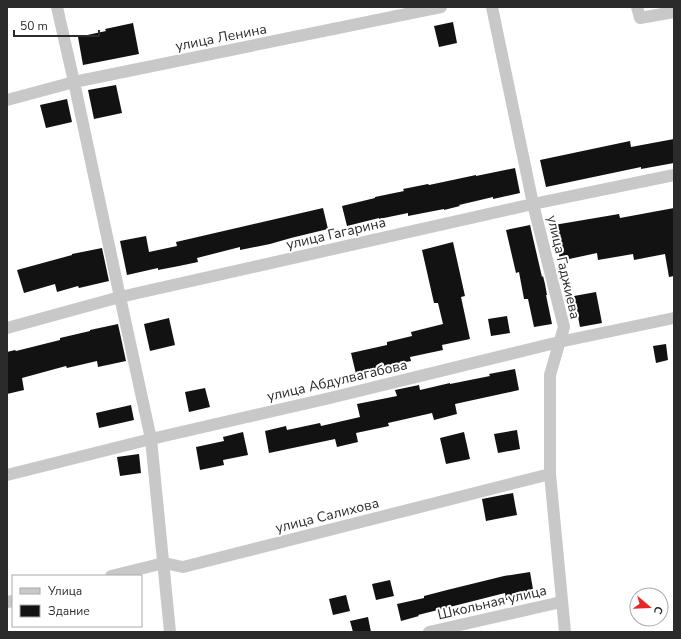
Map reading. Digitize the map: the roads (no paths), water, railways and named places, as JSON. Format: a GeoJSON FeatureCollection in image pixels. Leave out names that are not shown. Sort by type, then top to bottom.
{"type":"FeatureCollection","features":[{"type":"Feature","properties":{"kind":"street"},"geometry":{"type":"LineString","coordinates":[[57,7],[151,439],[170,632]]}},
{"type":"Feature","properties":{"kind":"street","name":"улица Ленина"},"geometry":{"type":"LineString","coordinates":[[7,100],[74,82],[441,7]]}},
{"type":"Feature","properties":{"kind":"street","name":"улица Гаджиева"},"geometry":{"type":"LineString","coordinates":[[492,7],[533,204],[564,327],[550,375],[550,474],[565,632]]}},
{"type":"Feature","properties":{"kind":"street"},"geometry":{"type":"LineString","coordinates":[[638,7],[640,18],[674,12]]}},
{"type":"Feature","properties":{"kind":"street","name":"улица Гагарина"},"geometry":{"type":"LineString","coordinates":[[7,328],[120,297],[533,204],[674,175]]}},
{"type":"Feature","properties":{"kind":"street","name":"улица Абдулвагабова"},"geometry":{"type":"LineString","coordinates":[[7,475],[151,439],[338,396],[560,342],[674,318]]}},
{"type":"Feature","properties":{"kind":"street","name":"улица Салихова"},"geometry":{"type":"LineString","coordinates":[[115,575],[164,563],[183,566],[550,474]]}},
{"type":"Feature","properties":{"kind":"street","name":"Школьная улица"},"geometry":{"type":"LineString","coordinates":[[429,632],[561,602]]}}]}
